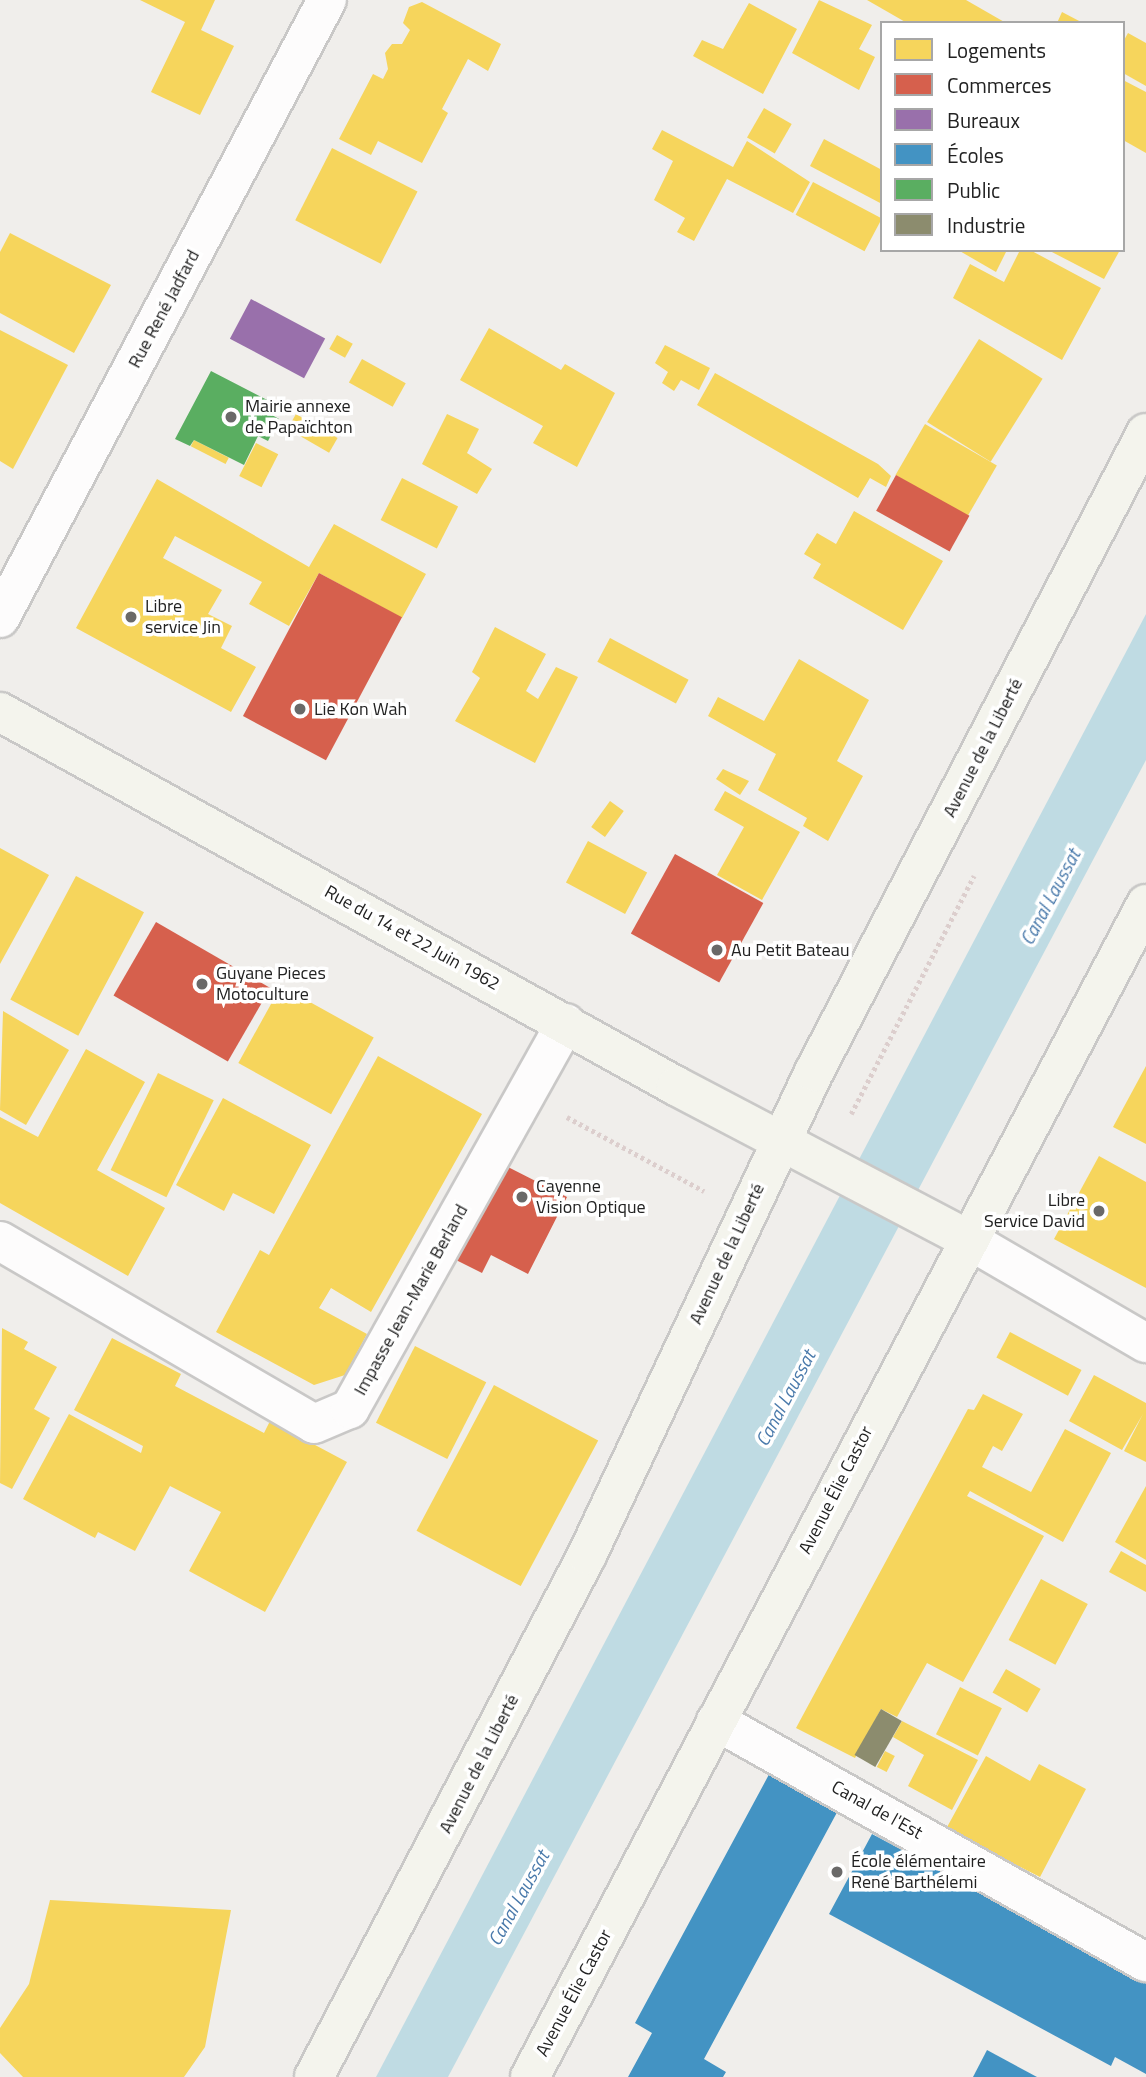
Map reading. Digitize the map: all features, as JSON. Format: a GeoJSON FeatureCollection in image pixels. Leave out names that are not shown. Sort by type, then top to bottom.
{"type":"FeatureCollection","features":[{"type":"Feature","properties":{"kind":"street","name":"Rue René Jadfard"},"geometry":{"type":"LineString","coordinates":[[0,618],[327,0]]}},
{"type":"Feature","properties":{"kind":"street","name":"Avenue de la Liberté"},"geometry":{"type":"LineString","coordinates":[[314,2077],[587,1555],[780,1141],[1146,433]]}},
{"type":"Feature","properties":{"kind":"street","name":"Rue du 14 et 22 Juin 1962"},"geometry":{"type":"LineString","coordinates":[[0,712],[780,1141],[967,1239]]}},
{"type":"Feature","properties":{"kind":"street","name":"Avenue Élie Castor"},"geometry":{"type":"LineString","coordinates":[[530,2077],[967,1239],[1146,904]]}},
{"type":"Feature","properties":{"kind":"street","name":"Impasse Jean-Marie Berland"},"geometry":{"type":"LineString","coordinates":[[0,1241],[314,1424],[350,1409],[566,1023]]}},
{"type":"Feature","properties":{"kind":"street"},"geometry":{"type":"LineString","coordinates":[[967,1239],[1146,1343]]}},
{"type":"Feature","properties":{"kind":"street","name":"Canal de l'Est"},"geometry":{"type":"LineString","coordinates":[[716,1721],[1146,1962]]}},
{"type":"Feature","properties":{"kind":"path"},"geometry":{"type":"LineString","coordinates":[[561,1114],[702,1189],[709,1200]]}},
{"type":"Feature","properties":{"kind":"water","name":"Canal Laussat"},"geometry":{"type":"Polygon","coordinates":[[[1146,614],[1146,760],[448,2077],[376,2077],[1146,614]]]}},
{"type":"Feature","properties":{"kind":"building: Logements"},"geometry":{"type":"Polygon","coordinates":[[[140,0],[215,0],[201,30],[234,46],[200,115],[151,92],[185,22],[140,0]]]}},
{"type":"Feature","properties":{"kind":"building: Logements"},"geometry":{"type":"Polygon","coordinates":[[[819,0],[872,25],[859,49],[875,57],[859,90],[792,53],[819,0]]]}},
{"type":"Feature","properties":{"kind":"building: Logements"},"geometry":{"type":"Polygon","coordinates":[[[867,0],[966,0],[1003,21],[904,21],[867,0]]]}},
{"type":"Feature","properties":{"kind":"building: Logements"},"geometry":{"type":"Polygon","coordinates":[[[422,2],[501,44],[488,71],[468,59],[442,109],[448,113],[422,163],[378,141],[371,155],[339,139],[373,74],[383,79],[388,69],[385,53],[392,44],[402,44],[410,30],[403,23],[409,7],[422,2]]]}},
{"type":"Feature","properties":{"kind":"building: Logements"},"geometry":{"type":"Polygon","coordinates":[[[749,3],[797,29],[763,94],[693,56],[702,40],[723,49],[749,3]]]}},
{"type":"Feature","properties":{"kind":"building: Logements"},"geometry":{"type":"Polygon","coordinates":[[[1062,12],[1079,21],[1058,21],[1062,12]]]}},
{"type":"Feature","properties":{"kind":"building: Logements"},"geometry":{"type":"Polygon","coordinates":[[[1128,33],[1146,43],[1146,86],[1125,74],[1125,38],[1128,33]]]}},
{"type":"Feature","properties":{"kind":"building: Logements"},"geometry":{"type":"Polygon","coordinates":[[[1125,81],[1146,92],[1146,153],[1125,141],[1125,81]]]}},
{"type":"Feature","properties":{"kind":"building: Logements"},"geometry":{"type":"Polygon","coordinates":[[[764,108],[792,124],[775,153],[747,137],[764,108]]]}},
{"type":"Feature","properties":{"kind":"building: Logements"},"geometry":{"type":"Polygon","coordinates":[[[662,130],[733,167],[747,141],[810,182],[793,213],[727,179],[694,241],[677,232],[685,218],[654,200],[673,161],[652,149],[662,130]]]}},
{"type":"Feature","properties":{"kind":"building: Logements"},"geometry":{"type":"Polygon","coordinates":[[[824,139],[880,169],[880,203],[810,166],[824,139]]]}},
{"type":"Feature","properties":{"kind":"building: Logements"},"geometry":{"type":"Polygon","coordinates":[[[332,148],[418,192],[381,264],[295,220],[332,148]]]}},
{"type":"Feature","properties":{"kind":"building: Logements"},"geometry":{"type":"Polygon","coordinates":[[[813,182],[880,218],[864,251],[796,215],[813,182]]]}},
{"type":"Feature","properties":{"kind":"building: Logements"},"geometry":{"type":"Polygon","coordinates":[[[10,233],[111,285],[74,353],[0,313],[0,252],[10,233]]]}},
{"type":"Feature","properties":{"kind":"building: Logements"},"geometry":{"type":"Polygon","coordinates":[[[961,252],[1006,252],[996,272],[961,252]]]}},
{"type":"Feature","properties":{"kind":"building: Logements"},"geometry":{"type":"Polygon","coordinates":[[[1019,252],[1034,252],[1101,288],[1062,360],[953,298],[970,264],[1004,282],[1019,252]]]}},
{"type":"Feature","properties":{"kind":"building: Logements"},"geometry":{"type":"Polygon","coordinates":[[[1052,252],[1119,252],[1104,279],[1052,252]]]}},
{"type":"Feature","properties":{"kind":"building: Logements"},"geometry":{"type":"Polygon","coordinates":[[[489,328],[561,370],[565,364],[615,393],[577,467],[533,443],[543,426],[460,380],[489,328]]]}},
{"type":"Feature","properties":{"kind":"building: Logements"},"geometry":{"type":"Polygon","coordinates":[[[0,330],[68,365],[13,469],[0,461],[0,330]]]}},
{"type":"Feature","properties":{"kind":"building: Logements"},"geometry":{"type":"Polygon","coordinates":[[[337,335],[353,344],[345,358],[329,349],[337,335]]]}},
{"type":"Feature","properties":{"kind":"building: Logements"},"geometry":{"type":"Polygon","coordinates":[[[979,339],[1043,379],[991,462],[927,422],[979,339]]]}},
{"type":"Feature","properties":{"kind":"building: Logements"},"geometry":{"type":"Polygon","coordinates":[[[665,345],[710,368],[699,390],[681,380],[674,391],[662,383],[668,372],[655,363],[665,345]]]}},
{"type":"Feature","properties":{"kind":"building: Logements"},"geometry":{"type":"Polygon","coordinates":[[[362,359],[406,383],[393,407],[349,383],[362,359]]]}},
{"type":"Feature","properties":{"kind":"building: Logements"},"geometry":{"type":"Polygon","coordinates":[[[715,373],[878,464],[891,476],[886,487],[870,478],[858,498],[697,405],[715,373]]]}},
{"type":"Feature","properties":{"kind":"building: Logements"},"geometry":{"type":"Polygon","coordinates":[[[296,414],[338,438],[329,453],[288,429],[296,414]]]}},
{"type":"Feature","properties":{"kind":"building: Logements"},"geometry":{"type":"Polygon","coordinates":[[[447,414],[479,429],[467,453],[492,469],[477,494],[422,464],[447,414]]]}},
{"type":"Feature","properties":{"kind":"building: Logements"},"geometry":{"type":"Polygon","coordinates":[[[925,424],[997,465],[967,517],[896,475],[925,424]]]}},
{"type":"Feature","properties":{"kind":"building: Logements"},"geometry":{"type":"Polygon","coordinates":[[[194,440],[229,458],[226,464],[191,446],[194,440]]]}},
{"type":"Feature","properties":{"kind":"building: Logements"},"geometry":{"type":"Polygon","coordinates":[[[256,443],[278,454],[261,487],[239,476],[256,443]]]}},
{"type":"Feature","properties":{"kind":"building: Logements"},"geometry":{"type":"Polygon","coordinates":[[[402,478],[458,507],[437,548],[381,520],[402,478]]]}},
{"type":"Feature","properties":{"kind":"building: Logements"},"geometry":{"type":"Polygon","coordinates":[[[157,479],[309,567],[334,524],[426,574],[402,618],[319,573],[289,626],[249,604],[262,582],[175,536],[163,558],[222,590],[208,614],[232,626],[221,648],[256,667],[231,712],[76,628],[157,479]]]}},
{"type":"Feature","properties":{"kind":"building: Logements"},"geometry":{"type":"Polygon","coordinates":[[[854,511],[943,561],[903,630],[813,578],[821,564],[804,554],[817,533],[836,544],[854,511]]]}},
{"type":"Feature","properties":{"kind":"building: Logements"},"geometry":{"type":"Polygon","coordinates":[[[495,627],[546,654],[526,691],[538,699],[556,667],[578,677],[535,763],[455,721],[480,678],[472,672],[495,627]]]}},
{"type":"Feature","properties":{"kind":"building: Logements"},"geometry":{"type":"Polygon","coordinates":[[[610,638],[689,680],[676,704],[597,662],[610,638]]]}},
{"type":"Feature","properties":{"kind":"building: Logements"},"geometry":{"type":"Polygon","coordinates":[[[799,659],[869,700],[837,761],[863,776],[828,841],[803,826],[807,818],[758,790],[776,754],[708,716],[718,697],[764,721],[799,659]]]}},
{"type":"Feature","properties":{"kind":"building: Logements"},"geometry":{"type":"Polygon","coordinates":[[[723,769],[749,781],[740,795],[716,779],[723,769]]]}},
{"type":"Feature","properties":{"kind":"building: Logements"},"geometry":{"type":"Polygon","coordinates":[[[725,791],[800,832],[762,900],[717,875],[744,827],[714,810],[725,791]]]}},
{"type":"Feature","properties":{"kind":"building: Logements"},"geometry":{"type":"Polygon","coordinates":[[[610,801],[624,811],[605,837],[591,827],[610,801]]]}},
{"type":"Feature","properties":{"kind":"building: Logements"},"geometry":{"type":"Polygon","coordinates":[[[588,841],[647,872],[625,914],[566,882],[588,841]]]}},
{"type":"Feature","properties":{"kind":"building: Logements"},"geometry":{"type":"Polygon","coordinates":[[[0,848],[49,875],[0,964],[0,848]]]}},
{"type":"Feature","properties":{"kind":"building: Logements"},"geometry":{"type":"Polygon","coordinates":[[[76,876],[144,912],[78,1036],[10,1000],[76,876]]]}},
{"type":"Feature","properties":{"kind":"building: Logements"},"geometry":{"type":"Polygon","coordinates":[[[281,986],[374,1037],[331,1114],[238,1063],[281,986]]]}},
{"type":"Feature","properties":{"kind":"building: Logements"},"geometry":{"type":"Polygon","coordinates":[[[3,1011],[69,1050],[26,1125],[0,1110],[3,1011]]]}},
{"type":"Feature","properties":{"kind":"building: Logements"},"geometry":{"type":"Polygon","coordinates":[[[86,1049],[145,1082],[97,1170],[165,1208],[128,1276],[0,1203],[0,1117],[38,1137],[86,1049]]]}},
{"type":"Feature","properties":{"kind":"building: Logements"},"geometry":{"type":"Polygon","coordinates":[[[378,1056],[482,1114],[371,1312],[331,1288],[319,1308],[367,1334],[345,1375],[314,1385],[216,1332],[260,1250],[269,1255],[378,1056]]]}},
{"type":"Feature","properties":{"kind":"building: Logements"},"geometry":{"type":"Polygon","coordinates":[[[1146,1066],[1146,1144],[1113,1127],[1146,1066]]]}},
{"type":"Feature","properties":{"kind":"building: Logements"},"geometry":{"type":"Polygon","coordinates":[[[158,1073],[214,1100],[166,1197],[111,1170],[158,1073]]]}},
{"type":"Feature","properties":{"kind":"building: Logements"},"geometry":{"type":"Polygon","coordinates":[[[223,1098],[311,1145],[274,1214],[233,1193],[224,1211],[176,1185],[223,1098]]]}},
{"type":"Feature","properties":{"kind":"building: Logements"},"geometry":{"type":"Polygon","coordinates":[[[1099,1156],[1146,1182],[1146,1288],[1054,1239],[1099,1156]]]}},
{"type":"Feature","properties":{"kind":"building: Logements"},"geometry":{"type":"Polygon","coordinates":[[[2,1328],[28,1342],[24,1349],[57,1367],[34,1409],[50,1418],[12,1489],[0,1483],[2,1328]]]}},
{"type":"Feature","properties":{"kind":"building: Logements"},"geometry":{"type":"Polygon","coordinates":[[[1010,1332],[1082,1370],[1068,1396],[996,1358],[1010,1332]]]}},
{"type":"Feature","properties":{"kind":"building: Logements"},"geometry":{"type":"Polygon","coordinates":[[[112,1338],[181,1374],[175,1386],[264,1433],[270,1421],[347,1462],[265,1612],[189,1571],[221,1512],[170,1486],[135,1551],[98,1532],[95,1538],[23,1499],[69,1414],[141,1453],[143,1446],[74,1410],[112,1338]]]}},
{"type":"Feature","properties":{"kind":"building: Logements"},"geometry":{"type":"Polygon","coordinates":[[[415,1346],[486,1382],[447,1459],[376,1423],[415,1346]]]}},
{"type":"Feature","properties":{"kind":"building: Logements"},"geometry":{"type":"Polygon","coordinates":[[[1094,1375],[1146,1403],[1146,1462],[1124,1451],[1143,1414],[1122,1450],[1069,1421],[1094,1375]]]}},
{"type":"Feature","properties":{"kind":"building: Logements"},"geometry":{"type":"Polygon","coordinates":[[[494,1385],[598,1440],[521,1586],[417,1531],[494,1385]]]}},
{"type":"Feature","properties":{"kind":"building: Logements"},"geometry":{"type":"Polygon","coordinates":[[[983,1394],[1023,1414],[1002,1451],[993,1446],[982,1467],[1031,1492],[1065,1429],[1111,1453],[1063,1542],[970,1491],[967,1496],[1044,1536],[963,1682],[927,1663],[897,1717],[881,1709],[855,1758],[796,1728],[968,1409],[974,1410],[983,1394]]]}},
{"type":"Feature","properties":{"kind":"building: Logements"},"geometry":{"type":"Polygon","coordinates":[[[1146,1486],[1146,1560],[1115,1542],[1146,1486]]]}},
{"type":"Feature","properties":{"kind":"building: Logements"},"geometry":{"type":"Polygon","coordinates":[[[1121,1551],[1146,1565],[1146,1592],[1109,1572],[1121,1551]]]}},
{"type":"Feature","properties":{"kind":"building: Logements"},"geometry":{"type":"Polygon","coordinates":[[[1041,1579],[1088,1604],[1055,1665],[1009,1640],[1041,1579]]]}},
{"type":"Feature","properties":{"kind":"building: Logements"},"geometry":{"type":"Polygon","coordinates":[[[1006,1669],[1041,1689],[1027,1712],[992,1692],[1006,1669]]]}},
{"type":"Feature","properties":{"kind":"building: Logements"},"geometry":{"type":"Polygon","coordinates":[[[960,1687],[1002,1708],[978,1756],[936,1734],[960,1687]]]}},
{"type":"Feature","properties":{"kind":"building: Logements"},"geometry":{"type":"Polygon","coordinates":[[[902,1721],[978,1760],[952,1810],[908,1786],[924,1755],[893,1737],[902,1721]]]}},
{"type":"Feature","properties":{"kind":"building: Logements"},"geometry":{"type":"Polygon","coordinates":[[[885,1751],[895,1756],[887,1772],[877,1767],[885,1751]]]}},
{"type":"Feature","properties":{"kind":"building: Logements"},"geometry":{"type":"Polygon","coordinates":[[[986,1756],[1030,1781],[1039,1764],[1086,1789],[1040,1877],[946,1829],[986,1756]]]}},
{"type":"Feature","properties":{"kind":"building: Logements"},"geometry":{"type":"Polygon","coordinates":[[[50,1900],[231,1910],[205,2047],[184,2077],[23,2077],[0,2053],[0,2028],[29,1984],[50,1900]]]}},
{"type":"Feature","properties":{"kind":"building: Commerces"},"geometry":{"type":"Polygon","coordinates":[[[896,475],[969,516],[950,552],[876,511],[896,475]]]}},
{"type":"Feature","properties":{"kind":"building: Commerces"},"geometry":{"type":"Polygon","coordinates":[[[319,573],[402,617],[326,760],[243,716],[319,573]]]}},
{"type":"Feature","properties":{"kind":"building: Commerces"},"geometry":{"type":"Polygon","coordinates":[[[675,854],[763,903],[719,983],[631,934],[675,854]]]}},
{"type":"Feature","properties":{"kind":"building: Commerces"},"geometry":{"type":"Polygon","coordinates":[[[156,922],[270,988],[228,1062],[114,996],[156,922]]]}},
{"type":"Feature","properties":{"kind":"building: Commerces"},"geometry":{"type":"Polygon","coordinates":[[[504,1165],[567,1197],[528,1274],[491,1255],[482,1273],[456,1260],[504,1165]]]}},
{"type":"Feature","properties":{"kind":"building: Bureaux"},"geometry":{"type":"Polygon","coordinates":[[[251,299],[325,338],[304,378],[230,339],[251,299]]]}},
{"type":"Feature","properties":{"kind":"building: Écoles"},"geometry":{"type":"Polygon","coordinates":[[[773,1767],[841,1805],[704,2059],[726,2072],[723,2077],[628,2077],[652,2033],[635,2023],[773,1767]]]}},
{"type":"Feature","properties":{"kind":"building: Écoles"},"geometry":{"type":"Polygon","coordinates":[[[872,1834],[1146,1981],[1146,2074],[1115,2057],[1111,2066],[829,1914],[872,1834]]]}},
{"type":"Feature","properties":{"kind":"building: Écoles"},"geometry":{"type":"Polygon","coordinates":[[[987,2050],[1037,2077],[973,2077],[987,2050]]]}},
{"type":"Feature","properties":{"kind":"building: Public","name":"Mairie annexe de Papaïchton"},"geometry":{"type":"Polygon","coordinates":[[[211,371],[277,405],[272,415],[279,419],[268,441],[258,436],[244,465],[194,440],[190,446],[175,439],[211,371]]]}},
{"type":"Feature","properties":{"kind":"building: Industrie"},"geometry":{"type":"Polygon","coordinates":[[[881,1709],[902,1721],[875,1767],[854,1755],[881,1709]]]}},
{"type":"Feature","properties":{"kind":"place","name":"Mairie annexe de Papaïchton"},"geometry":{"type":"Point","coordinates":[231,417]}},
{"type":"Feature","properties":{"kind":"place","name":"Libre service Jin"},"geometry":{"type":"Point","coordinates":[131,617]}},
{"type":"Feature","properties":{"kind":"place","name":"Lie Kon Wah"},"geometry":{"type":"Point","coordinates":[300,709]}},
{"type":"Feature","properties":{"kind":"place","name":"Au Petit Bateau"},"geometry":{"type":"Point","coordinates":[717,950]}},
{"type":"Feature","properties":{"kind":"place","name":"Guyane Pieces Motoculture"},"geometry":{"type":"Point","coordinates":[202,984]}},
{"type":"Feature","properties":{"kind":"place","name":"Cayenne Vision Optique"},"geometry":{"type":"Point","coordinates":[522,1197]}},
{"type":"Feature","properties":{"kind":"place","name":"Libre Service David"},"geometry":{"type":"Point","coordinates":[1099,1211]}},
{"type":"Feature","properties":{"kind":"place","name":"École élémentaire René Barthélemi"},"geometry":{"type":"Point","coordinates":[837,1872]}}]}
